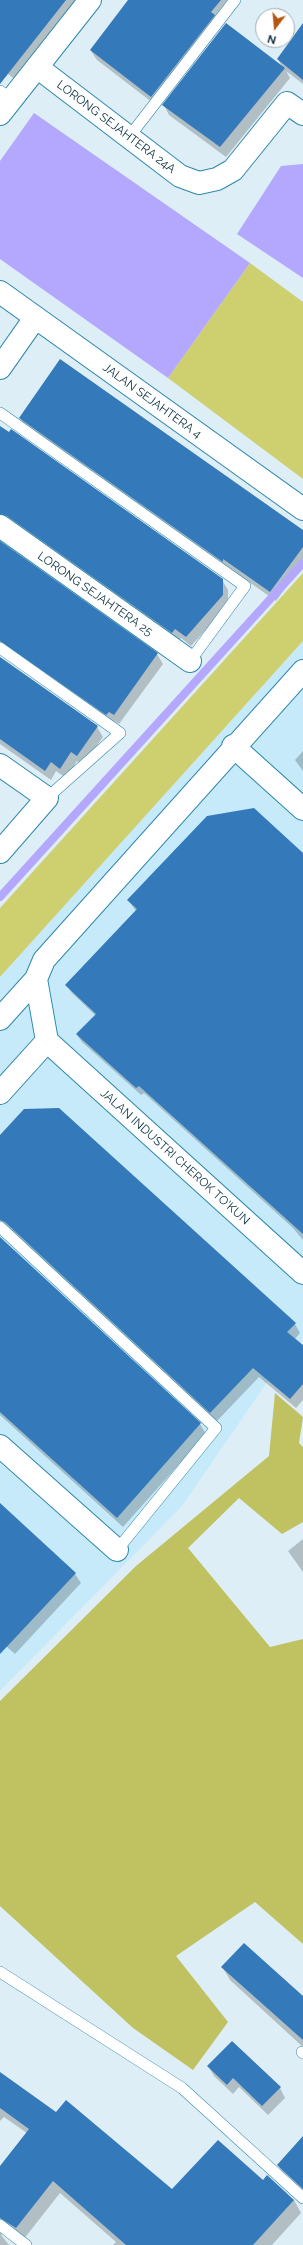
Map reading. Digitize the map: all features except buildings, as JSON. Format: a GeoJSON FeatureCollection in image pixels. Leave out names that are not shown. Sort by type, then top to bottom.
{"type":"FeatureCollection","features":[{"type":"Feature","properties":{"kind":"street"},"geometry":{"type":"LineString","coordinates":[[4,102],[37,67],[90,0]]}},
{"type":"Feature","properties":{"kind":"street","name":"LORONG SEJAHTERA 24A"},"geometry":{"type":"LineString","coordinates":[[37,67],[180,176],[199,183],[217,179],[234,170],[287,103],[303,114]]}},
{"type":"Feature","properties":{"kind":"street","name":"JALAN SEJAHTERA 4"},"geometry":{"type":"LineString","coordinates":[[0,292],[303,509]]}},
{"type":"Feature","properties":{"kind":"street"},"geometry":{"type":"LineString","coordinates":[[0,368],[35,318]]}},
{"type":"Feature","properties":{"kind":"street","name":"LORONG SEJAHTERA 25"},"geometry":{"type":"LineString","coordinates":[[0,526],[190,661]]}},
{"type":"Feature","properties":{"kind":"street"},"geometry":{"type":"LineString","coordinates":[[0,1020],[36,979],[44,960],[233,746],[303,671]]}},
{"type":"Feature","properties":{"kind":"street"},"geometry":{"type":"LineString","coordinates":[[233,746],[303,809]]}},
{"type":"Feature","properties":{"kind":"street"},"geometry":{"type":"LineString","coordinates":[[0,765],[47,798],[0,852]]}},
{"type":"Feature","properties":{"kind":"street"},"geometry":{"type":"LineString","coordinates":[[0,1093],[47,1042],[36,979]]}},
{"type":"Feature","properties":{"kind":"street","name":"JALAN INDUSTRI CHEROK TO'KUN"},"geometry":{"type":"LineString","coordinates":[[47,1042],[303,1273]]}},
{"type":"Feature","properties":{"kind":"street"},"geometry":{"type":"LineString","coordinates":[[0,1446],[116,1550]]}},
{"type":"Feature","properties":{"kind":"lane"},"geometry":{"type":"LineString","coordinates":[[129,137],[235,0]]}},
{"type":"Feature","properties":{"kind":"lane"},"geometry":{"type":"LineString","coordinates":[[0,414],[245,586],[190,661]]}},
{"type":"Feature","properties":{"kind":"lane"},"geometry":{"type":"LineString","coordinates":[[0,648],[120,733],[47,798]]}},
{"type":"Feature","properties":{"kind":"lane"},"geometry":{"type":"LineString","coordinates":[[0,1227],[216,1428],[116,1550]]}},
{"type":"Feature","properties":{"kind":"lane"},"geometry":{"type":"LineString","coordinates":[[0,1972],[182,2088],[303,2198]]}},
{"type":"Feature","properties":{"kind":"lane"},"geometry":{"type":"LineString","coordinates":[[0,2224],[26,2245]]}},
{"type":"Feature","properties":{"kind":"shaded area"},"geometry":{"type":"Polygon","coordinates":[[[34,113],[250,263],[168,378],[0,259],[0,161],[34,113]]]}},
{"type":"Feature","properties":{"kind":"shaded area"},"geometry":{"type":"Polygon","coordinates":[[[303,164],[303,278],[237,234],[281,166],[303,164]]]}},
{"type":"Feature","properties":{"kind":"shaded area"},"geometry":{"type":"Polygon","coordinates":[[[250,263],[303,302],[303,479],[168,378],[250,263]]]}},
{"type":"Feature","properties":{"kind":"shaded area"},"geometry":{"type":"Polygon","coordinates":[[[303,573],[303,641],[0,977],[0,908],[303,573]]]}},
{"type":"Feature","properties":{"kind":"shaded area"},"geometry":{"type":"Polygon","coordinates":[[[303,641],[303,1340],[268,1381],[182,1506],[0,1691],[0,977],[303,641]]]}},
{"type":"Feature","properties":{"kind":"shaded area"},"geometry":{"type":"Polygon","coordinates":[[[275,1393],[303,1417],[299,1443],[303,1447],[303,1522],[282,1534],[239,1498],[188,1548],[270,1647],[303,1639],[303,1944],[255,1902],[176,1956],[228,2022],[193,2070],[133,2028],[0,1906],[0,1701],[136,1566],[269,1456],[275,1393]]]}},
{"type":"Feature","properties":{"kind":"waterway"},"geometry":{"type":"LineString","coordinates":[[0,897],[303,563]]}}]}
